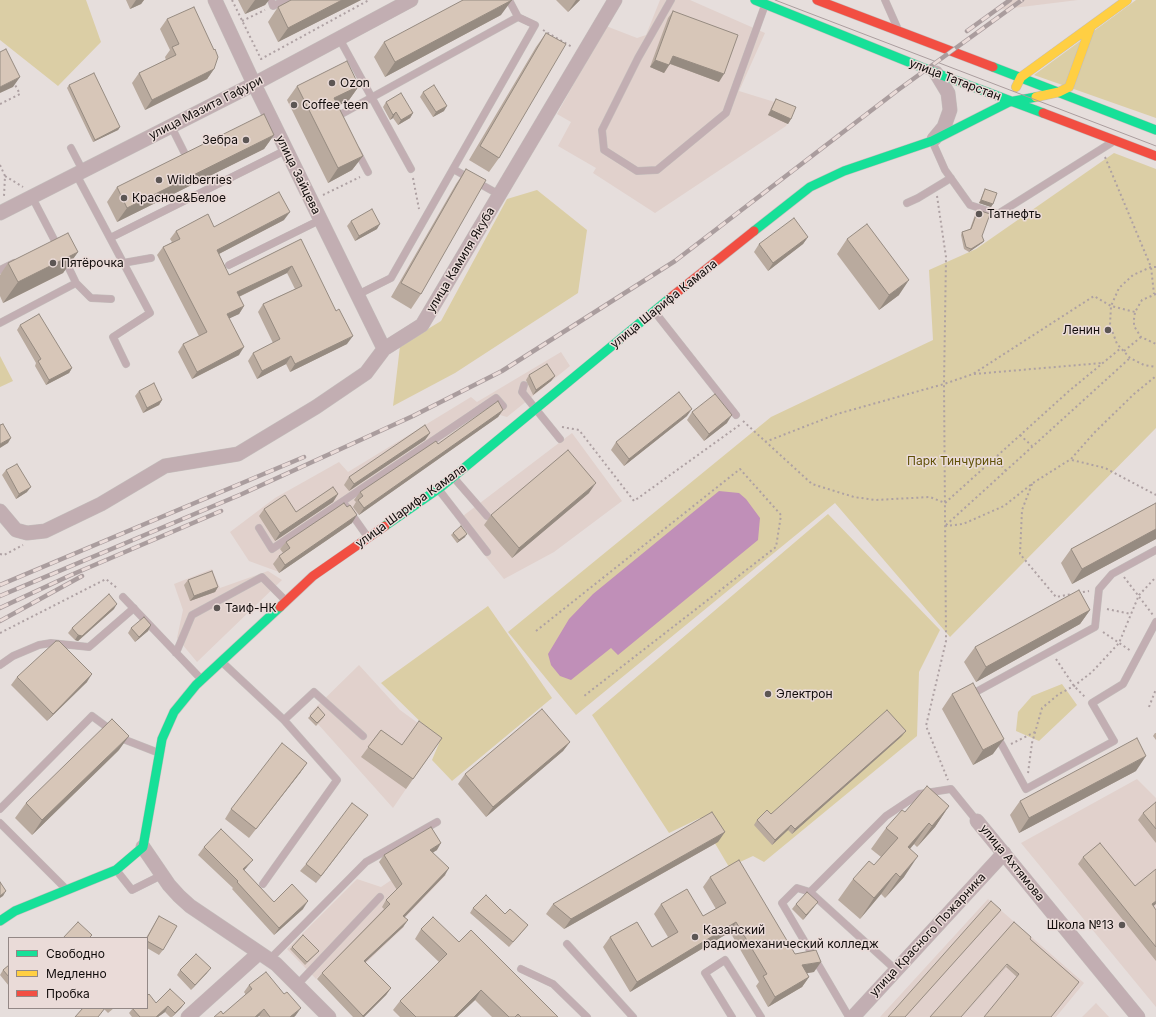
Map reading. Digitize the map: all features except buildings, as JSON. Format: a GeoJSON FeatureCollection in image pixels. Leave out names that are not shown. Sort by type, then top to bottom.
{"type":"FeatureCollection","features":[{"type":"Feature","properties":{"kind":"street","name":"улица Зайцева"},"geometry":{"type":"LineString","coordinates":[[215,0],[254,84],[384,350]]}},
{"type":"Feature","properties":{"kind":"street","name":"улица Мазита Гафури"},"geometry":{"type":"LineString","coordinates":[[2,206],[29,192],[79,173],[254,84],[411,0]]}},
{"type":"Feature","properties":{"kind":"street","name":"улица Камиля Якуба"},"geometry":{"type":"LineString","coordinates":[[27,533],[45,531],[101,504],[165,466],[238,454],[316,407],[366,373],[384,350],[422,325],[615,0]]}},
{"type":"Feature","properties":{"kind":"street","name":"улица Татарстан"},"geometry":{"type":"LineString","coordinates":[[755,0],[1009,102],[1116,140],[1156,156]]}},
{"type":"Feature","properties":{"kind":"street"},"geometry":{"type":"LineString","coordinates":[[817,0],[1156,130]]}},
{"type":"Feature","properties":{"kind":"street"},"geometry":{"type":"LineString","coordinates":[[1009,102],[1021,77],[1127,0]]}},
{"type":"Feature","properties":{"kind":"street"},"geometry":{"type":"LineString","coordinates":[[1059,92],[1069,87],[1091,26]]}},
{"type":"Feature","properties":{"kind":"street"},"geometry":{"type":"LineString","coordinates":[[932,141],[944,127],[950,110],[948,93],[936,73]]}},
{"type":"Feature","properties":{"kind":"street","name":"улица Шарифа Камала"},"geometry":{"type":"LineString","coordinates":[[143,847],[162,739],[174,712],[202,680],[313,576],[438,489],[654,311],[810,186],[844,171],[932,141],[1009,102],[1059,92]]}},
{"type":"Feature","properties":{"kind":"street"},"geometry":{"type":"LineString","coordinates":[[0,511],[16,530],[27,533]]}},
{"type":"Feature","properties":{"kind":"street","name":"улица Ахтямова"},"geometry":{"type":"LineString","coordinates":[[977,821],[1138,1017]]}},
{"type":"Feature","properties":{"kind":"street"},"geometry":{"type":"LineString","coordinates":[[0,921],[15,911],[66,889],[116,870],[143,847],[162,875],[179,896],[190,906],[265,956],[329,1017]]}},
{"type":"Feature","properties":{"kind":"street","name":"улица Красного Пожарника"},"geometry":{"type":"LineString","coordinates":[[853,1017],[1004,854]]}},
{"type":"Feature","properties":{"kind":"street"},"geometry":{"type":"LineString","coordinates":[[188,1017],[265,956]]}},
{"type":"Feature","properties":{"kind":"lane"},"geometry":{"type":"LineString","coordinates":[[272,3],[286,0]]}},
{"type":"Feature","properties":{"kind":"lane"},"geometry":{"type":"LineString","coordinates":[[357,295],[391,278],[535,25],[518,17],[509,0]]}},
{"type":"Feature","properties":{"kind":"lane"},"geometry":{"type":"LineString","coordinates":[[671,0],[638,58],[602,130],[604,150],[636,171],[657,170],[726,113],[766,4]]}},
{"type":"Feature","properties":{"kind":"lane"},"geometry":{"type":"LineString","coordinates":[[885,0],[899,31]]}},
{"type":"Feature","properties":{"kind":"lane"},"geometry":{"type":"LineString","coordinates":[[346,130],[338,116],[518,17]]}},
{"type":"Feature","properties":{"kind":"lane"},"geometry":{"type":"LineString","coordinates":[[340,38],[371,98],[411,169]]}},
{"type":"Feature","properties":{"kind":"lane"},"geometry":{"type":"LineString","coordinates":[[171,126],[184,152]]}},
{"type":"Feature","properties":{"kind":"lane"},"geometry":{"type":"LineString","coordinates":[[932,141],[945,170],[970,205],[998,214],[1116,140]]}},
{"type":"Feature","properties":{"kind":"lane"},"geometry":{"type":"LineString","coordinates":[[353,144],[368,172]]}},
{"type":"Feature","properties":{"kind":"lane"},"geometry":{"type":"LineString","coordinates":[[71,148],[79,173],[110,238],[150,313],[113,337],[126,364]]}},
{"type":"Feature","properties":{"kind":"lane"},"geometry":{"type":"LineString","coordinates":[[110,238],[286,150]]}},
{"type":"Feature","properties":{"kind":"lane"},"geometry":{"type":"LineString","coordinates":[[453,170],[500,195]]}},
{"type":"Feature","properties":{"kind":"lane"},"geometry":{"type":"LineString","coordinates":[[907,203],[951,178]]}},
{"type":"Feature","properties":{"kind":"lane"},"geometry":{"type":"LineString","coordinates":[[29,192],[52,244],[76,283],[91,298],[111,299]]}},
{"type":"Feature","properties":{"kind":"lane"},"geometry":{"type":"LineString","coordinates":[[229,265],[320,220]]}},
{"type":"Feature","properties":{"kind":"lane"},"geometry":{"type":"LineString","coordinates":[[123,263],[151,258]]}},
{"type":"Feature","properties":{"kind":"lane"},"geometry":{"type":"LineString","coordinates":[[0,270],[21,260]]}},
{"type":"Feature","properties":{"kind":"lane"},"geometry":{"type":"LineString","coordinates":[[0,323],[76,283]]}},
{"type":"Feature","properties":{"kind":"lane"},"geometry":{"type":"LineString","coordinates":[[654,311],[736,415]]}},
{"type":"Feature","properties":{"kind":"lane"},"geometry":{"type":"LineString","coordinates":[[524,385],[522,392],[535,410],[560,439]]}},
{"type":"Feature","properties":{"kind":"lane"},"geometry":{"type":"LineString","coordinates":[[259,528],[272,549],[496,398],[503,406]]}},
{"type":"Feature","properties":{"kind":"lane"},"geometry":{"type":"LineString","coordinates":[[453,477],[487,516]]}},
{"type":"Feature","properties":{"kind":"lane"},"geometry":{"type":"LineString","coordinates":[[438,489],[487,552]]}},
{"type":"Feature","properties":{"kind":"lane"},"geometry":{"type":"LineString","coordinates":[[343,502],[369,537]]}},
{"type":"Feature","properties":{"kind":"lane"},"geometry":{"type":"LineString","coordinates":[[981,707],[974,693],[1095,626],[1099,589],[1112,574],[1156,550]]}},
{"type":"Feature","properties":{"kind":"lane"},"geometry":{"type":"LineString","coordinates":[[176,653],[192,615],[262,577],[286,601]]}},
{"type":"Feature","properties":{"kind":"lane"},"geometry":{"type":"LineString","coordinates":[[123,597],[202,680]]}},
{"type":"Feature","properties":{"kind":"lane"},"geometry":{"type":"LineString","coordinates":[[0,665],[12,656],[51,643],[89,647],[134,608]]}},
{"type":"Feature","properties":{"kind":"lane"},"geometry":{"type":"LineString","coordinates":[[992,727],[1026,789],[1114,741],[1092,703],[1123,684],[1156,622]]}},
{"type":"Feature","properties":{"kind":"lane"},"geometry":{"type":"LineString","coordinates":[[222,661],[284,720],[337,780],[263,884]]}},
{"type":"Feature","properties":{"kind":"lane"},"geometry":{"type":"LineString","coordinates":[[284,720],[314,692],[363,736]]}},
{"type":"Feature","properties":{"kind":"lane"},"geometry":{"type":"LineString","coordinates":[[0,809],[92,716],[123,739],[159,753]]}},
{"type":"Feature","properties":{"kind":"lane"},"geometry":{"type":"LineString","coordinates":[[810,892],[886,816],[919,794],[951,789],[977,821]]}},
{"type":"Feature","properties":{"kind":"lane"},"geometry":{"type":"LineString","coordinates":[[265,956],[366,862],[437,822]]}},
{"type":"Feature","properties":{"kind":"lane"},"geometry":{"type":"LineString","coordinates":[[0,823],[66,889]]}},
{"type":"Feature","properties":{"kind":"lane"},"geometry":{"type":"LineString","coordinates":[[116,870],[132,890],[162,875]]}},
{"type":"Feature","properties":{"kind":"lane"},"geometry":{"type":"LineString","coordinates":[[849,1017],[782,903],[797,888],[810,892],[896,970]]}},
{"type":"Feature","properties":{"kind":"lane"},"geometry":{"type":"LineString","coordinates":[[297,985],[380,897]]}},
{"type":"Feature","properties":{"kind":"lane"},"geometry":{"type":"LineString","coordinates":[[567,944],[633,1017]]}},
{"type":"Feature","properties":{"kind":"lane"},"geometry":{"type":"LineString","coordinates":[[732,1017],[705,973],[725,960],[761,1017]]}},
{"type":"Feature","properties":{"kind":"lane"},"geometry":{"type":"LineString","coordinates":[[521,969],[553,984],[587,1017]]}},
{"type":"Feature","properties":{"kind":"path"},"geometry":{"type":"LineString","coordinates":[[232,0],[261,59],[369,0]]}},
{"type":"Feature","properties":{"kind":"path"},"geometry":{"type":"LineString","coordinates":[[242,21],[272,3]]}},
{"type":"Feature","properties":{"kind":"path"},"geometry":{"type":"LineString","coordinates":[[535,25],[584,53]]}},
{"type":"Feature","properties":{"kind":"path"},"geometry":{"type":"LineString","coordinates":[[0,104],[20,94],[13,81]]}},
{"type":"Feature","properties":{"kind":"path"},"geometry":{"type":"LineString","coordinates":[[1104,154],[1151,267],[1155,294],[1142,300],[1135,312],[1134,326],[1141,337],[1147,342],[1156,344]]}},
{"type":"Feature","properties":{"kind":"path"},"geometry":{"type":"LineString","coordinates":[[0,165],[5,176],[2,206]]}},
{"type":"Feature","properties":{"kind":"path"},"geometry":{"type":"LineString","coordinates":[[411,169],[416,195]]}},
{"type":"Feature","properties":{"kind":"path"},"geometry":{"type":"LineString","coordinates":[[311,201],[368,172]]}},
{"type":"Feature","properties":{"kind":"path"},"geometry":{"type":"LineString","coordinates":[[5,176],[29,192]]}},
{"type":"Feature","properties":{"kind":"path"},"geometry":{"type":"LineString","coordinates":[[936,187],[946,257],[944,384],[946,641],[926,726],[951,789]]}},
{"type":"Feature","properties":{"kind":"path"},"geometry":{"type":"LineString","coordinates":[[1156,267],[1151,267],[1133,275],[1119,288],[1111,306],[1110,325],[1117,344],[1130,358],[1144,365],[1156,368]]}},
{"type":"Feature","properties":{"kind":"path"},"geometry":{"type":"LineString","coordinates":[[765,442],[837,414],[944,384],[973,374],[1094,296],[1111,306],[1135,312]]}},
{"type":"Feature","properties":{"kind":"path"},"geometry":{"type":"LineString","coordinates":[[1124,351],[1141,337]]}},
{"type":"Feature","properties":{"kind":"path"},"geometry":{"type":"LineString","coordinates":[[945,503],[1020,435],[1121,348]]}},
{"type":"Feature","properties":{"kind":"path"},"geometry":{"type":"LineString","coordinates":[[945,526],[1130,358]]}},
{"type":"Feature","properties":{"kind":"path"},"geometry":{"type":"LineString","coordinates":[[973,374],[1103,363]]}},
{"type":"Feature","properties":{"kind":"path"},"geometry":{"type":"LineString","coordinates":[[945,526],[963,524],[1004,506],[1032,483],[1071,460],[1094,432],[1134,394],[1156,376]]}},
{"type":"Feature","properties":{"kind":"path"},"geometry":{"type":"LineString","coordinates":[[736,415],[812,484],[854,497],[875,500],[930,497],[945,503]]}},
{"type":"Feature","properties":{"kind":"path"},"geometry":{"type":"LineString","coordinates":[[548,425],[579,430],[634,501],[744,422]]}},
{"type":"Feature","properties":{"kind":"path"},"geometry":{"type":"LineString","coordinates":[[1020,435],[1032,447]]}},
{"type":"Feature","properties":{"kind":"path"},"geometry":{"type":"LineString","coordinates":[[995,458],[1006,471]]}},
{"type":"Feature","properties":{"kind":"path"},"geometry":{"type":"LineString","coordinates":[[1071,460],[1105,468],[1156,495]]}},
{"type":"Feature","properties":{"kind":"path"},"geometry":{"type":"LineString","coordinates":[[536,631],[740,469],[781,515],[776,547],[584,696]]}},
{"type":"Feature","properties":{"kind":"path"},"geometry":{"type":"LineString","coordinates":[[1032,483],[1022,510],[1020,554],[1056,597],[1099,589]]}},
{"type":"Feature","properties":{"kind":"path"},"geometry":{"type":"LineString","coordinates":[[0,554],[4,555],[24,544],[27,533]]}},
{"type":"Feature","properties":{"kind":"path"},"geometry":{"type":"LineString","coordinates":[[1119,571],[1156,619]]}},
{"type":"Feature","properties":{"kind":"path"},"geometry":{"type":"LineString","coordinates":[[1026,789],[1035,732],[1042,708],[1059,694],[1074,686],[1092,672],[1119,643],[1139,595],[1156,577]]}},
{"type":"Feature","properties":{"kind":"path"},"geometry":{"type":"LineString","coordinates":[[0,633],[106,579],[117,587],[123,597]]}},
{"type":"Feature","properties":{"kind":"path"},"geometry":{"type":"LineString","coordinates":[[1097,606],[1131,614]]}},
{"type":"Feature","properties":{"kind":"path"},"geometry":{"type":"LineString","coordinates":[[1095,626],[1138,656]]}},
{"type":"Feature","properties":{"kind":"path"},"geometry":{"type":"LineString","coordinates":[[1051,651],[1074,686],[1092,703]]}},
{"type":"Feature","properties":{"kind":"path"},"geometry":{"type":"LineString","coordinates":[[1149,707],[1156,689]]}},
{"type":"Feature","properties":{"kind":"path"},"geometry":{"type":"LineString","coordinates":[[1003,748],[1035,732]]}},
{"type":"Feature","properties":{"kind":"shaded area"},"geometry":{"type":"Polygon","coordinates":[[[660,0],[690,0],[765,33],[739,91],[794,108],[786,126],[655,213],[593,173],[596,168],[558,146],[571,122],[557,114],[606,26],[637,38],[646,35],[660,0]]]}},
{"type":"Feature","properties":{"kind":"shaded area"},"geometry":{"type":"Polygon","coordinates":[[[1008,0],[1078,0],[997,10],[1008,0]]]}},
{"type":"Feature","properties":{"kind":"shaded area"},"geometry":{"type":"Polygon","coordinates":[[[561,352],[570,366],[507,417],[493,413],[279,572],[249,561],[230,532],[275,498],[339,462],[348,472],[471,397],[477,402],[561,352]]]}},
{"type":"Feature","properties":{"kind":"shaded area"},"geometry":{"type":"Polygon","coordinates":[[[572,433],[622,501],[554,552],[504,579],[460,525],[459,519],[572,433]]]}},
{"type":"Feature","properties":{"kind":"shaded area"},"geometry":{"type":"Polygon","coordinates":[[[719,491],[739,493],[746,499],[760,518],[758,540],[618,655],[611,648],[571,680],[560,676],[551,665],[548,654],[569,619],[593,594],[719,491]]]}},
{"type":"Feature","properties":{"kind":"shaded area"},"geometry":{"type":"Polygon","coordinates":[[[212,569],[220,588],[268,571],[282,580],[197,662],[177,638],[183,610],[174,584],[212,569]]]}},
{"type":"Feature","properties":{"kind":"shaded area"},"geometry":{"type":"Polygon","coordinates":[[[359,665],[400,710],[440,739],[393,808],[309,714],[359,665]]]}},
{"type":"Feature","properties":{"kind":"shaded area","name":"Школа №13"},"geometry":{"type":"Polygon","coordinates":[[[1137,779],[1156,798],[1156,1007],[1021,843],[1137,779]]]}},
{"type":"Feature","properties":{"kind":"shaded area"},"geometry":{"type":"Polygon","coordinates":[[[427,856],[446,875],[400,923],[404,927],[348,980],[332,963],[316,979],[287,949],[357,879],[381,887],[427,856]]]}},
{"type":"Feature","properties":{"kind":"shaded area"},"geometry":{"type":"Polygon","coordinates":[[[988,899],[1084,983],[1056,1017],[880,1017],[988,899]]]}},
{"type":"Feature","properties":{"kind":"shaded area"},"geometry":{"type":"Polygon","coordinates":[[[1096,1003],[1109,1017],[1082,1017],[1096,1003]]]}},
{"type":"Feature","properties":{"kind":"green space"},"geometry":{"type":"Polygon","coordinates":[[[0,0],[86,0],[101,42],[58,86],[0,40],[0,0]]]}},
{"type":"Feature","properties":{"kind":"green space"},"geometry":{"type":"Polygon","coordinates":[[[1136,0],[1156,0],[1156,118],[1034,75],[1136,0]]]}},
{"type":"Feature","properties":{"kind":"green space","name":"Парк Тинчурина"},"geometry":{"type":"Polygon","coordinates":[[[1114,153],[1156,169],[1156,428],[950,637],[835,503],[576,715],[508,632],[771,417],[933,340],[929,270],[976,249],[1114,153]]]}},
{"type":"Feature","properties":{"kind":"green space"},"geometry":{"type":"Polygon","coordinates":[[[537,190],[587,230],[578,293],[455,373],[393,406],[400,346],[441,321],[507,199],[537,190]]]}},
{"type":"Feature","properties":{"kind":"green space"},"geometry":{"type":"Polygon","coordinates":[[[0,356],[13,381],[0,387],[0,356]]]}},
{"type":"Feature","properties":{"kind":"green space","name":"Электрон"},"geometry":{"type":"Polygon","coordinates":[[[828,514],[940,630],[919,672],[917,736],[764,862],[753,856],[729,867],[700,818],[669,833],[592,715],[828,514]]]}},
{"type":"Feature","properties":{"kind":"green space"},"geometry":{"type":"Polygon","coordinates":[[[488,606],[552,698],[452,781],[432,760],[440,741],[381,683],[488,606]]]}},
{"type":"Feature","properties":{"kind":"green space"},"geometry":{"type":"Polygon","coordinates":[[[1062,684],[1077,705],[1039,741],[1016,731],[1018,712],[1032,696],[1062,684]]]}},
{"type":"Feature","properties":{"kind":"tram line"},"geometry":{"type":"LineString","coordinates":[[775,0],[1156,146]]}},
{"type":"Feature","properties":{"kind":"railway"},"geometry":{"type":"LineString","coordinates":[[967,31],[1010,0]]}},
{"type":"Feature","properties":{"kind":"railway"},"geometry":{"type":"LineString","coordinates":[[0,596],[242,494],[413,416],[502,371],[675,261],[898,90],[1022,0]]}},
{"type":"Feature","properties":{"kind":"railway"},"geometry":{"type":"LineString","coordinates":[[0,585],[304,457]]}},
{"type":"Feature","properties":{"kind":"railway"},"geometry":{"type":"LineString","coordinates":[[0,608],[71,575],[221,511]]}},
{"type":"Feature","properties":{"kind":"railway"},"geometry":{"type":"LineString","coordinates":[[0,621],[82,576]]}},
{"type":"Feature","properties":{"kind":"traffic: fast"},"geometry":{"type":"LineString","coordinates":[[755,0],[936,73],[1043,113]]}},
{"type":"Feature","properties":{"kind":"traffic: fast"},"geometry":{"type":"LineString","coordinates":[[993,67],[1156,130]]}},
{"type":"Feature","properties":{"kind":"traffic: fast"},"geometry":{"type":"LineString","coordinates":[[754,231],[810,187],[844,171],[932,141],[1009,102],[1036,97]]}},
{"type":"Feature","properties":{"kind":"traffic: fast"},"geometry":{"type":"LineString","coordinates":[[385,526],[441,487],[670,298]]}},
{"type":"Feature","properties":{"kind":"traffic: fast"},"geometry":{"type":"LineString","coordinates":[[0,921],[15,911],[116,870],[143,847],[162,739],[174,712],[196,685],[280,607]]}},
{"type":"Feature","properties":{"kind":"traffic: slow"},"geometry":{"type":"LineString","coordinates":[[1016,87],[1021,77],[1127,0]]}},
{"type":"Feature","properties":{"kind":"traffic: slow"},"geometry":{"type":"LineString","coordinates":[[1036,97],[1059,92],[1069,87],[1091,26]]}},
{"type":"Feature","properties":{"kind":"traffic: jam"},"geometry":{"type":"LineString","coordinates":[[817,0],[993,67]]}},
{"type":"Feature","properties":{"kind":"traffic: jam"},"geometry":{"type":"LineString","coordinates":[[1043,113],[1156,156]]}},
{"type":"Feature","properties":{"kind":"traffic: jam"},"geometry":{"type":"LineString","coordinates":[[670,298],[754,231]]}},
{"type":"Feature","properties":{"kind":"traffic: jam"},"geometry":{"type":"LineString","coordinates":[[280,607],[313,576],[385,526]]}},
{"type":"Feature","properties":{"kind":"place","name":"Ozon"},"geometry":{"type":"Point","coordinates":[332,83]}},
{"type":"Feature","properties":{"kind":"place","name":"Coffee teen"},"geometry":{"type":"Point","coordinates":[294,105]}},
{"type":"Feature","properties":{"kind":"place","name":"Зебра"},"geometry":{"type":"Point","coordinates":[246,140]}},
{"type":"Feature","properties":{"kind":"place","name":"Wildberries"},"geometry":{"type":"Point","coordinates":[159,180]}},
{"type":"Feature","properties":{"kind":"place","name":"Красное&Белое"},"geometry":{"type":"Point","coordinates":[124,198]}},
{"type":"Feature","properties":{"kind":"place","name":"Татнефть"},"geometry":{"type":"Point","coordinates":[979,214]}},
{"type":"Feature","properties":{"kind":"place","name":"Пятёрочка"},"geometry":{"type":"Point","coordinates":[53,263]}},
{"type":"Feature","properties":{"kind":"place","name":"Ленин"},"geometry":{"type":"Point","coordinates":[1108,330]}},
{"type":"Feature","properties":{"kind":"place","name":"Таиф-НК"},"geometry":{"type":"Point","coordinates":[217,608]}},
{"type":"Feature","properties":{"kind":"place","name":"Электрон"},"geometry":{"type":"Point","coordinates":[768,694]}},
{"type":"Feature","properties":{"kind":"place","name":"Школа №13"},"geometry":{"type":"Point","coordinates":[1122,925]}},
{"type":"Feature","properties":{"kind":"place","name":"Казанский радиомеханический колледж"},"geometry":{"type":"Point","coordinates":[695,937]}}]}
